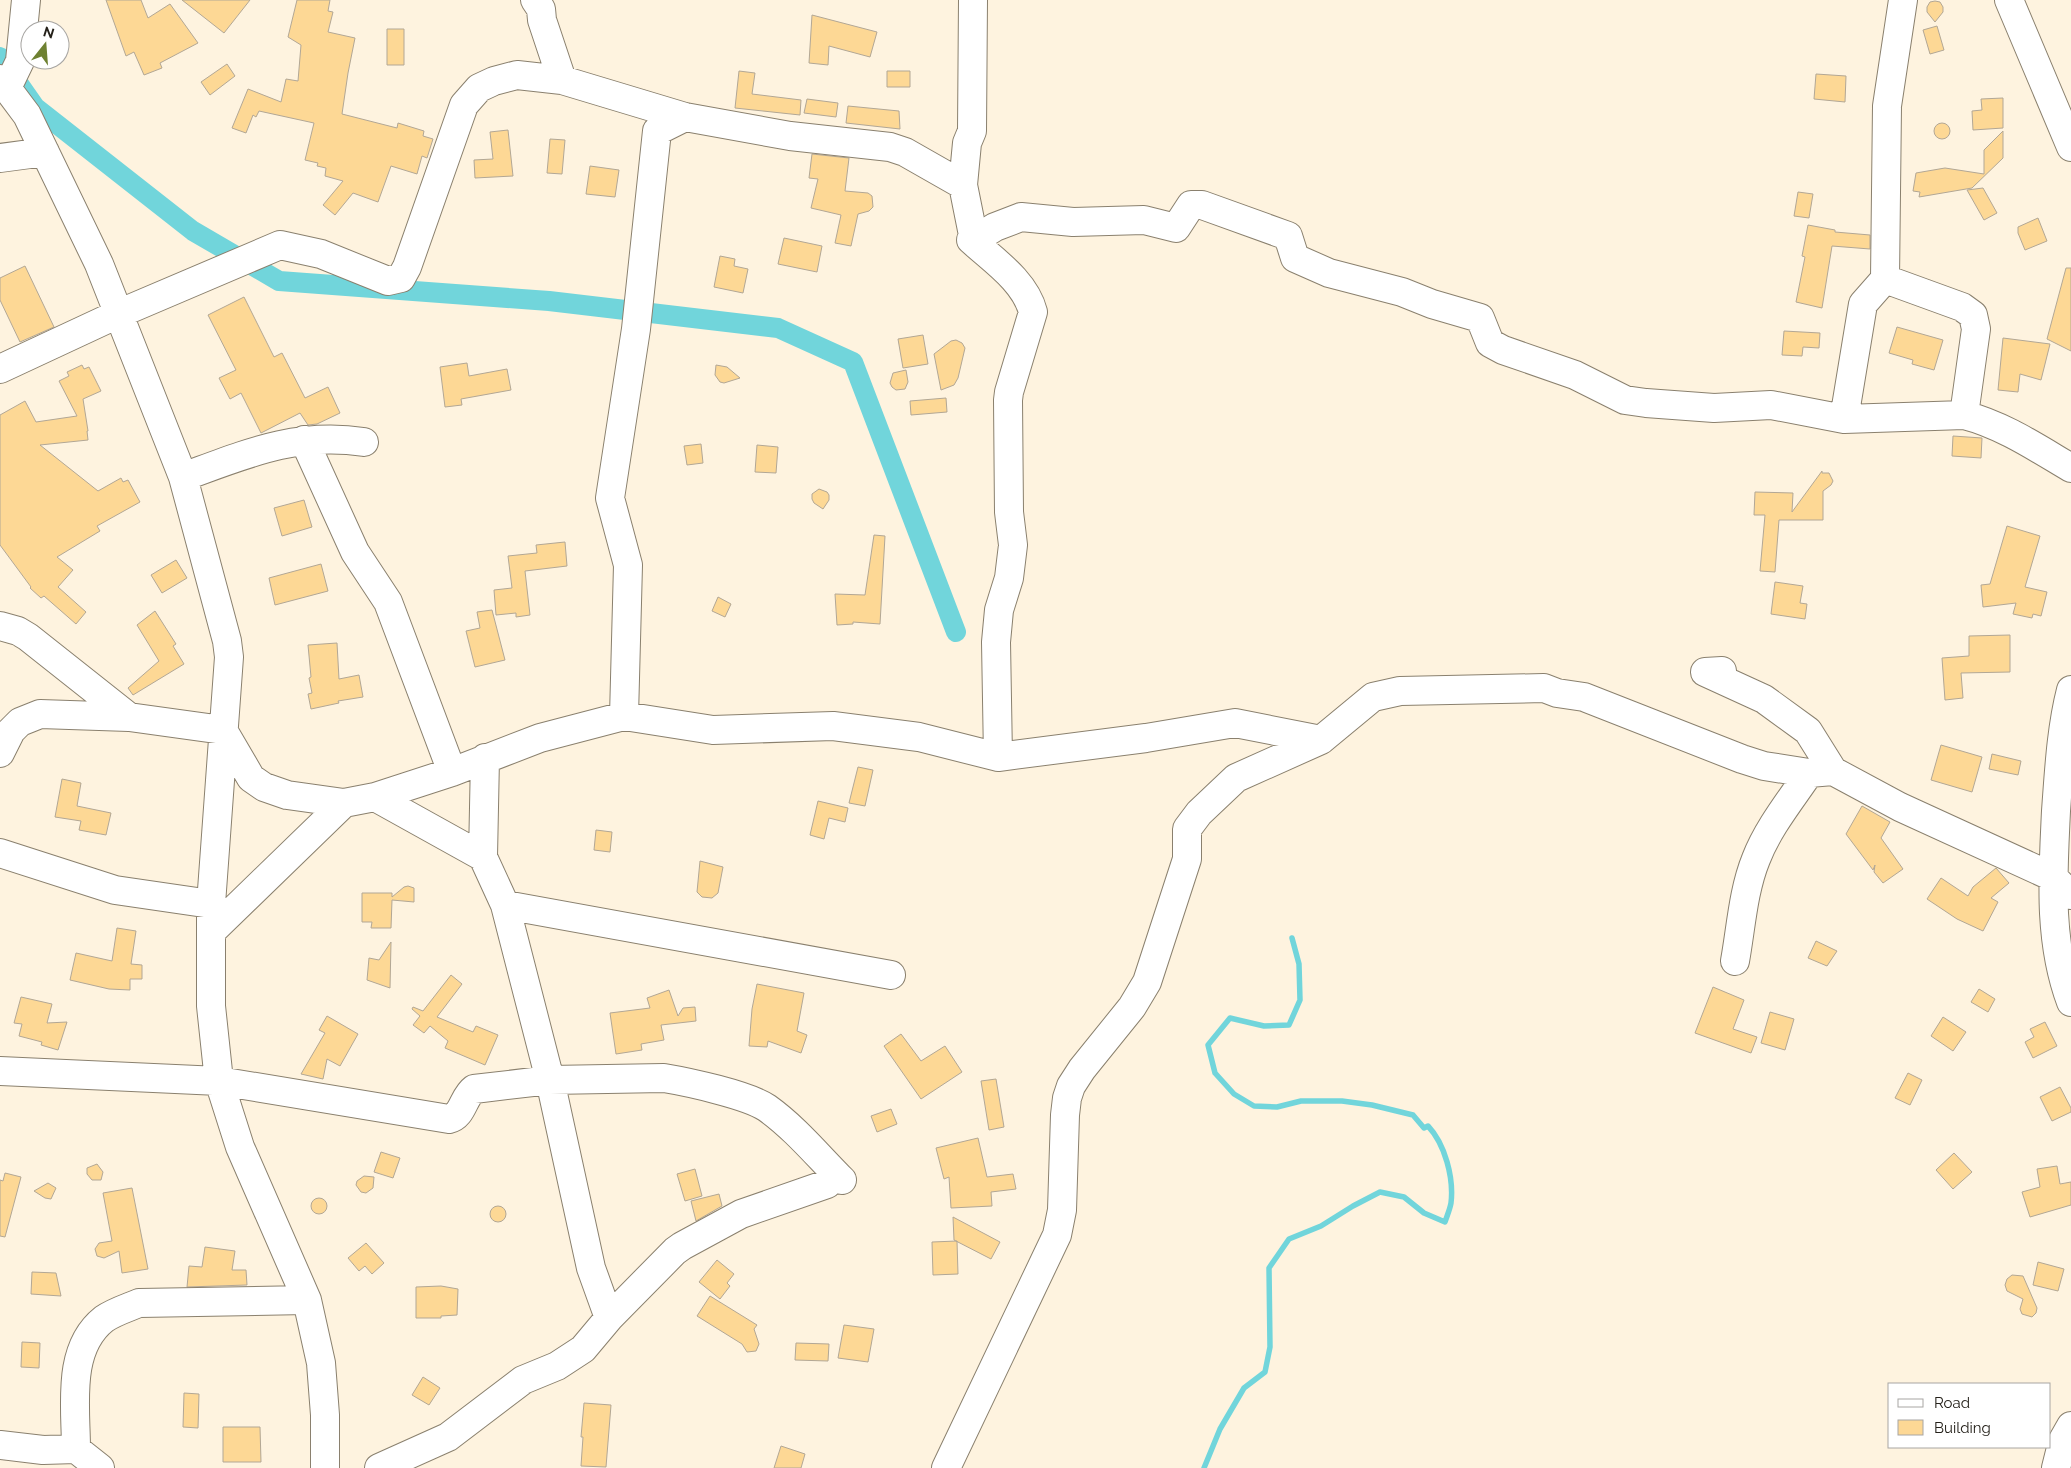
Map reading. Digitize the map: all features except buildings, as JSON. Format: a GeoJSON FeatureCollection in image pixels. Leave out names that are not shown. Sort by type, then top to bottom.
{"type":"FeatureCollection","features":[{"type":"Feature","properties":{"kind":"street"},"geometry":{"type":"LineString","coordinates":[[26,0],[20,61],[4,83],[27,115],[99,264],[183,477],[227,640],[229,657],[211,904],[211,1006],[219,1081],[240,1147],[307,1300],[321,1363],[325,1415],[325,1468]]}},
{"type":"Feature","properties":{"kind":"street"},"geometry":{"type":"LineString","coordinates":[[535,0],[541,10],[542,20],[562,80]]}},
{"type":"Feature","properties":{"kind":"street"},"geometry":{"type":"LineString","coordinates":[[973,0],[972,131],[967,143],[963,185],[974,240],[971,240],[1023,289],[1030,300],[1033,312],[1008,400],[1009,512],[1013,545],[1009,578],[999,610],[996,642],[998,757]]}},
{"type":"Feature","properties":{"kind":"street"},"geometry":{"type":"LineString","coordinates":[[1844,419],[1862,304],[1885,279],[1886,121],[1903,0]]}},
{"type":"Feature","properties":{"kind":"street"},"geometry":{"type":"LineString","coordinates":[[2009,0],[2071,148]]}},
{"type":"Feature","properties":{"kind":"street"},"geometry":{"type":"LineString","coordinates":[[0,369],[118,314],[280,245],[321,254],[388,281],[401,278],[407,267],[464,104],[479,88],[494,81],[517,75],[562,80],[685,117],[790,136],[890,148],[918,159],[963,185]]}},
{"type":"Feature","properties":{"kind":"street"},"geometry":{"type":"LineString","coordinates":[[624,716],[628,566],[610,498],[636,328],[657,131],[685,117]]}},
{"type":"Feature","properties":{"kind":"street"},"geometry":{"type":"LineString","coordinates":[[0,158],[45,152]]}},
{"type":"Feature","properties":{"kind":"street"},"geometry":{"type":"LineString","coordinates":[[974,240],[995,227],[1021,217],[1073,222],[1144,220],[1176,228],[1191,205],[1202,206],[1288,236],[1295,258],[1311,267],[1402,292],[1432,304],[1480,318],[1490,343],[1503,350],[1583,378],[1625,400],[1714,408],[1771,405],[1844,419],[1964,415],[1980,419],[2013,434],[2071,468]]}},
{"type":"Feature","properties":{"kind":"street"},"geometry":{"type":"LineString","coordinates":[[1885,279],[1962,307],[1973,315],[1976,329],[1964,415]]}},
{"type":"Feature","properties":{"kind":"street"},"geometry":{"type":"LineString","coordinates":[[183,477],[265,447],[304,440],[338,438],[364,442]]}},
{"type":"Feature","properties":{"kind":"street"},"geometry":{"type":"LineString","coordinates":[[304,440],[355,552],[388,602],[452,772]]}},
{"type":"Feature","properties":{"kind":"street"},"geometry":{"type":"LineString","coordinates":[[0,626],[18,631],[28,637],[129,717]]}},
{"type":"Feature","properties":{"kind":"street"},"geometry":{"type":"LineString","coordinates":[[1722,671],[1705,672],[1764,699],[1808,731],[1821,772]]}},
{"type":"Feature","properties":{"kind":"street"},"geometry":{"type":"LineString","coordinates":[[946,1468],[1057,1235],[1062,1210],[1065,1115],[1071,1086],[1132,1007],[1147,982],[1187,859],[1187,829],[1204,807],[1236,778],[1321,740],[1372,698],[1400,691],[1544,688],[1557,693],[1584,697],[1742,760],[1764,766],[1821,772],[1900,807],[2062,886]]}},
{"type":"Feature","properties":{"kind":"street"},"geometry":{"type":"LineString","coordinates":[[2070,697],[2059,762],[2062,886],[2056,943],[2071,1002]]}},
{"type":"Feature","properties":{"kind":"street"},"geometry":{"type":"LineString","coordinates":[[0,753],[11,731],[20,722],[40,714],[129,717],[223,730]]}},
{"type":"Feature","properties":{"kind":"street"},"geometry":{"type":"LineString","coordinates":[[223,730],[251,778],[264,787],[287,795],[344,803],[375,797],[452,772],[556,733],[624,716],[713,730],[833,726],[919,737],[998,757],[1146,738],[1235,724],[1321,740]]}},
{"type":"Feature","properties":{"kind":"street"},"geometry":{"type":"LineString","coordinates":[[486,758],[483,857],[505,905],[550,1080],[591,1268],[609,1318]]}},
{"type":"Feature","properties":{"kind":"street"},"geometry":{"type":"LineString","coordinates":[[1735,962],[1748,886],[1756,859],[1777,819],[1821,772]]}},
{"type":"Feature","properties":{"kind":"street"},"geometry":{"type":"LineString","coordinates":[[375,797],[483,857]]}},
{"type":"Feature","properties":{"kind":"street"},"geometry":{"type":"LineString","coordinates":[[211,932],[344,803]]}},
{"type":"Feature","properties":{"kind":"street"},"geometry":{"type":"LineString","coordinates":[[0,853],[115,890],[211,904]]}},
{"type":"Feature","properties":{"kind":"street"},"geometry":{"type":"LineString","coordinates":[[505,905],[891,975]]}},
{"type":"Feature","properties":{"kind":"street"},"geometry":{"type":"LineString","coordinates":[[0,1071],[219,1081],[449,1118],[454,1118],[458,1114],[470,1091],[474,1089],[550,1080],[664,1078],[681,1080],[753,1100],[780,1119],[842,1180],[833,1174],[827,1184],[741,1214],[682,1246],[609,1318],[583,1349],[557,1366],[523,1380],[448,1437],[379,1468]]}},
{"type":"Feature","properties":{"kind":"street"},"geometry":{"type":"LineString","coordinates":[[76,1449],[76,1366],[81,1349],[103,1320],[120,1310],[138,1303],[307,1300]]}},
{"type":"Feature","properties":{"kind":"street"},"geometry":{"type":"LineString","coordinates":[[2056,1468],[2063,1440],[2071,1426]]}},
{"type":"Feature","properties":{"kind":"street"},"geometry":{"type":"LineString","coordinates":[[0,1445],[44,1450],[76,1449],[100,1468]]}},
{"type":"Feature","properties":{"kind":"waterway"},"geometry":{"type":"LineString","coordinates":[[0,57],[35,107],[193,231],[279,281],[549,301],[778,328],[853,362],[956,632]]}},
{"type":"Feature","properties":{"kind":"waterway"},"geometry":{"type":"LineString","coordinates":[[1204,1468],[1220,1429],[1244,1388],[1265,1372],[1270,1347],[1269,1268],[1289,1239],[1321,1226],[1380,1192],[1404,1197],[1424,1213],[1445,1222],[1451,1203],[1450,1172],[1444,1152],[1434,1133],[1428,1126],[1424,1128],[1413,1115],[1372,1105],[1342,1101],[1301,1101],[1277,1107],[1254,1106],[1234,1094],[1215,1073],[1208,1045],[1230,1018],[1264,1026],[1289,1025],[1300,1000],[1299,964],[1292,938]]}}]}
